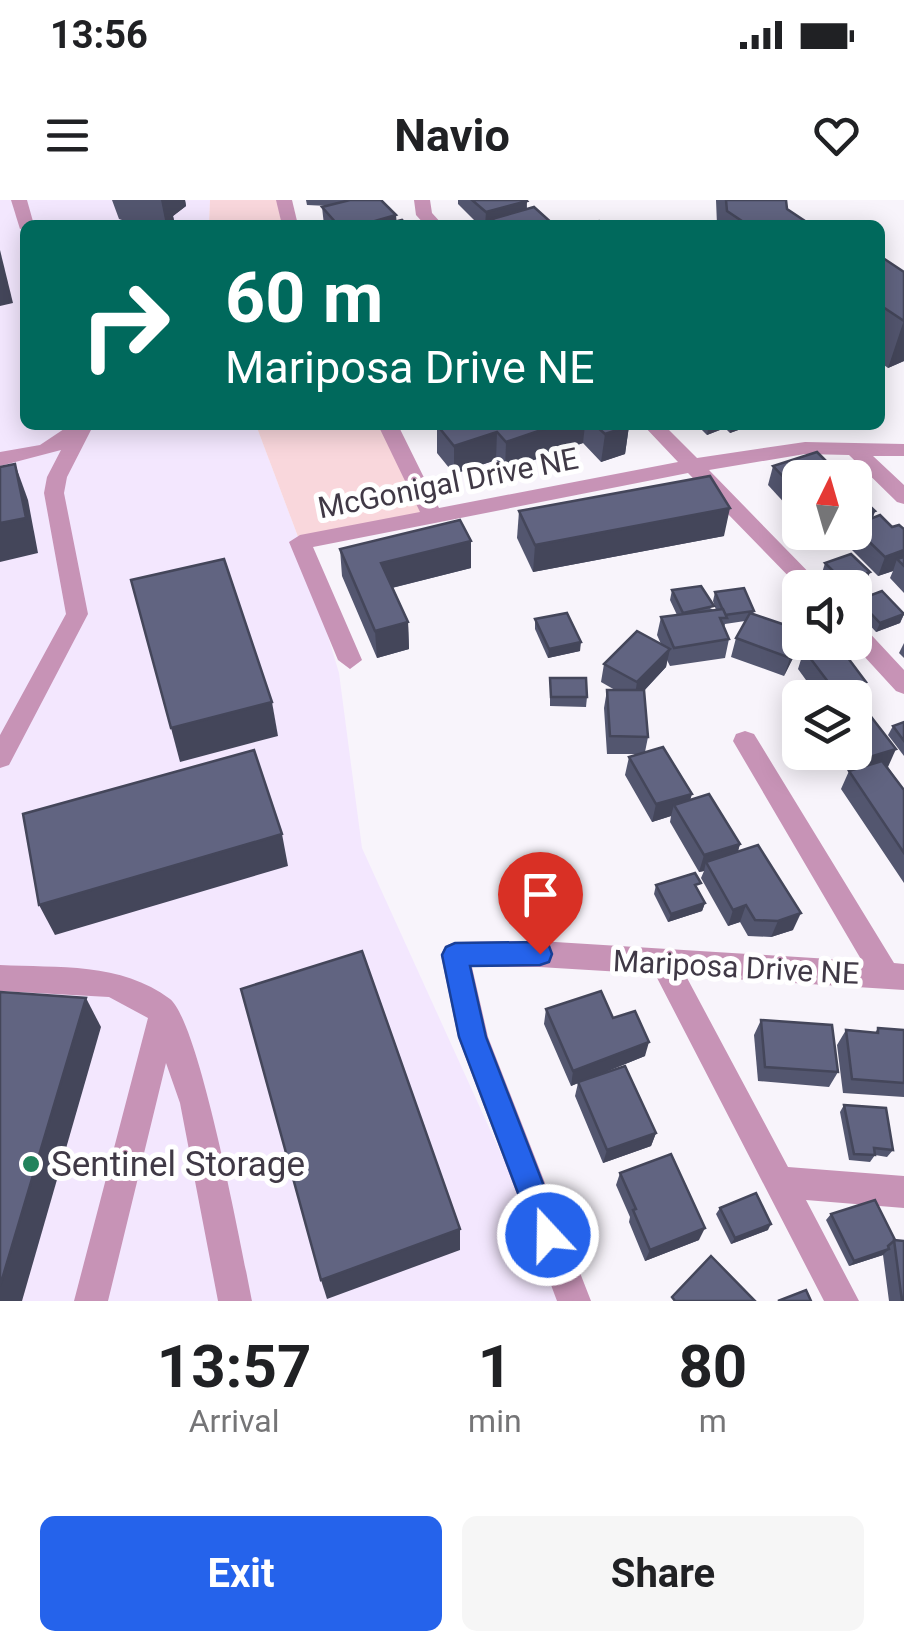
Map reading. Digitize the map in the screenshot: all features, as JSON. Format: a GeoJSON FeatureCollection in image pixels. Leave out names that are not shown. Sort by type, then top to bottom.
{"type":"FeatureCollection","features":[{"type":"Feature","properties":{"kind":"street"},"geometry":{"type":"LineString","coordinates":[[0,459],[46,450],[78,430]]}},
{"type":"Feature","properties":{"kind":"street"},"geometry":{"type":"LineString","coordinates":[[0,758],[77,614],[54,493],[57,477],[80,430]]}},
{"type":"Feature","properties":{"kind":"street"},"geometry":{"type":"LineString","coordinates":[[390,430],[433,518]]}},
{"type":"Feature","properties":{"kind":"street"},"geometry":{"type":"LineString","coordinates":[[658,430],[797,570]]}},
{"type":"Feature","properties":{"kind":"street","name":"McGonigal Drive NE"},"geometry":{"type":"LineString","coordinates":[[350,660],[300,542],[696,465],[805,448],[904,450]]}},
{"type":"Feature","properties":{"kind":"street"},"geometry":{"type":"LineString","coordinates":[[852,448],[904,497]]}},
{"type":"Feature","properties":{"kind":"street"},"geometry":{"type":"LineString","coordinates":[[872,650],[904,685]]}},
{"type":"Feature","properties":{"kind":"street"},"geometry":{"type":"LineString","coordinates":[[745,741],[895,976]]}},
{"type":"Feature","properties":{"kind":"street","name":"Mariposa Drive NE"},"geometry":{"type":"LineString","coordinates":[[574,1301],[473,1037],[455,955],[540,954],[895,976]]}},
{"type":"Feature","properties":{"kind":"street"},"geometry":{"type":"LineString","coordinates":[[664,963],[842,1301]]}},
{"type":"Feature","properties":{"kind":"street"},"geometry":{"type":"LineString","coordinates":[[0,978],[110,984],[137,994],[164,1012],[195,1103],[235,1301]]}},
{"type":"Feature","properties":{"kind":"street"},"geometry":{"type":"LineString","coordinates":[[92,1301],[164,1012]]}},
{"type":"Feature","properties":{"kind":"street"},"geometry":{"type":"LineString","coordinates":[[780,1182],[904,1192]]}},
{"type":"Feature","properties":{"kind":"shaded area"},"geometry":{"type":"Polygon","coordinates":[[[0,200],[210,200],[209,220],[20,220],[20,430],[258,430],[300,542],[339,673],[362,848],[568,1301],[22,1301],[0,1019],[0,200]]]}},
{"type":"Feature","properties":{"kind":"shaded area"},"geometry":{"type":"Polygon","coordinates":[[[210,200],[284,200],[288,220],[209,220],[210,200]]]}},
{"type":"Feature","properties":{"kind":"shaded area"},"geometry":{"type":"Polygon","coordinates":[[[258,430],[390,430],[433,517],[300,542],[258,430]]]}},
{"type":"Feature","properties":{"kind":"building"},"geometry":{"type":"Polygon","coordinates":[[[350,200],[381,200],[396,215],[378,220],[334,220],[322,207],[350,200]]]}},
{"type":"Feature","properties":{"kind":"building"},"geometry":{"type":"Polygon","coordinates":[[[472,200],[526,200],[527,201],[486,212],[472,200]]]}},
{"type":"Feature","properties":{"kind":"building"},"geometry":{"type":"Polygon","coordinates":[[[726,200],[786,200],[787,209],[804,220],[740,220],[727,211],[726,200]]]}},
{"type":"Feature","properties":{"kind":"building"},"geometry":{"type":"Polygon","coordinates":[[[534,207],[548,220],[493,220],[534,207]]]}},
{"type":"Feature","properties":{"kind":"building"},"geometry":{"type":"Polygon","coordinates":[[[885,259],[904,272],[904,321],[885,308],[885,259]]]}},
{"type":"Feature","properties":{"kind":"building"},"geometry":{"type":"Polygon","coordinates":[[[441,430],[541,430],[506,442],[497,432],[454,446],[441,430]]]}},
{"type":"Feature","properties":{"kind":"building"},"geometry":{"type":"Polygon","coordinates":[[[817,452],[825,460],[792,460],[817,452]]]}},
{"type":"Feature","properties":{"kind":"building"},"geometry":{"type":"Polygon","coordinates":[[[15,464],[26,518],[0,523],[0,467],[15,464]]]}},
{"type":"Feature","properties":{"kind":"building"},"geometry":{"type":"Polygon","coordinates":[[[710,476],[730,508],[535,545],[519,511],[710,476]]]}},
{"type":"Feature","properties":{"kind":"building"},"geometry":{"type":"Polygon","coordinates":[[[880,515],[892,527],[899,525],[904,529],[904,550],[885,557],[872,544],[872,518],[880,515]]]}},
{"type":"Feature","properties":{"kind":"building"},"geometry":{"type":"Polygon","coordinates":[[[460,520],[471,541],[381,563],[408,622],[375,631],[340,549],[460,520]]]}},
{"type":"Feature","properties":{"kind":"building"},"geometry":{"type":"Polygon","coordinates":[[[851,554],[868,570],[832,570],[825,563],[851,554]]]}},
{"type":"Feature","properties":{"kind":"building"},"geometry":{"type":"Polygon","coordinates":[[[224,559],[272,702],[171,728],[131,580],[224,559]]]}},
{"type":"Feature","properties":{"kind":"building"},"geometry":{"type":"Polygon","coordinates":[[[701,586],[714,606],[683,613],[672,590],[701,586]]]}},
{"type":"Feature","properties":{"kind":"building"},"geometry":{"type":"Polygon","coordinates":[[[744,588],[754,611],[725,615],[715,592],[744,588]]]}},
{"type":"Feature","properties":{"kind":"building"},"geometry":{"type":"Polygon","coordinates":[[[882,591],[904,614],[880,623],[872,615],[872,595],[882,591]]]}},
{"type":"Feature","properties":{"kind":"building"},"geometry":{"type":"Polygon","coordinates":[[[723,609],[727,618],[720,618],[729,639],[674,648],[661,617],[723,609]]]}},
{"type":"Feature","properties":{"kind":"building"},"geometry":{"type":"Polygon","coordinates":[[[567,613],[581,642],[549,649],[535,619],[567,613]]]}},
{"type":"Feature","properties":{"kind":"building"},"geometry":{"type":"Polygon","coordinates":[[[750,613],[782,624],[782,655],[736,638],[750,613]]]}},
{"type":"Feature","properties":{"kind":"building"},"geometry":{"type":"Polygon","coordinates":[[[637,631],[670,649],[637,682],[604,664],[637,631]]]}},
{"type":"Feature","properties":{"kind":"building"},"geometry":{"type":"Polygon","coordinates":[[[812,660],[850,660],[864,680],[827,680],[812,660]]]}},
{"type":"Feature","properties":{"kind":"building"},"geometry":{"type":"Polygon","coordinates":[[[550,678],[586,678],[587,697],[551,697],[550,678]]]}},
{"type":"Feature","properties":{"kind":"building"},"geometry":{"type":"Polygon","coordinates":[[[607,690],[644,690],[648,737],[610,736],[607,690]]]}},
{"type":"Feature","properties":{"kind":"building"},"geometry":{"type":"Polygon","coordinates":[[[872,718],[896,749],[872,756],[872,718]]]}},
{"type":"Feature","properties":{"kind":"building"},"geometry":{"type":"Polygon","coordinates":[[[904,722],[904,741],[893,726],[904,722]]]}},
{"type":"Feature","properties":{"kind":"building"},"geometry":{"type":"Polygon","coordinates":[[[663,747],[692,794],[656,804],[629,757],[663,747]]]}},
{"type":"Feature","properties":{"kind":"building"},"geometry":{"type":"Polygon","coordinates":[[[254,750],[282,834],[39,905],[23,814],[254,750]]]}},
{"type":"Feature","properties":{"kind":"building"},"geometry":{"type":"Polygon","coordinates":[[[882,761],[904,790],[904,853],[849,771],[872,770],[872,764],[882,761]]]}},
{"type":"Feature","properties":{"kind":"building"},"geometry":{"type":"Polygon","coordinates":[[[709,794],[740,844],[704,855],[674,805],[709,794]]]}},
{"type":"Feature","properties":{"kind":"building"},"geometry":{"type":"Polygon","coordinates":[[[758,845],[801,913],[778,921],[755,920],[746,905],[733,910],[706,862],[758,845]]]}},
{"type":"Feature","properties":{"kind":"building"},"geometry":{"type":"Polygon","coordinates":[[[695,873],[701,883],[695,885],[705,903],[671,914],[656,885],[695,873]]]}},
{"type":"Feature","properties":{"kind":"building"},"geometry":{"type":"Polygon","coordinates":[[[362,951],[460,1229],[321,1280],[241,989],[362,951]]]}},
{"type":"Feature","properties":{"kind":"building"},"geometry":{"type":"Polygon","coordinates":[[[601,991],[613,1018],[635,1011],[649,1042],[573,1071],[546,1009],[601,991]]]}},
{"type":"Feature","properties":{"kind":"building","name":"Sentinel Storage"},"geometry":{"type":"Polygon","coordinates":[[[0,992],[86,998],[0,1286],[0,992]]]}},
{"type":"Feature","properties":{"kind":"building"},"geometry":{"type":"Polygon","coordinates":[[[761,1020],[832,1025],[838,1072],[765,1067],[761,1020]]]}},
{"type":"Feature","properties":{"kind":"building"},"geometry":{"type":"Polygon","coordinates":[[[878,1028],[904,1030],[904,1083],[852,1079],[846,1030],[878,1033],[878,1028]]]}},
{"type":"Feature","properties":{"kind":"building"},"geometry":{"type":"Polygon","coordinates":[[[625,1066],[656,1133],[607,1150],[578,1082],[625,1066]]]}},
{"type":"Feature","properties":{"kind":"building"},"geometry":{"type":"Polygon","coordinates":[[[844,1105],[886,1108],[893,1150],[874,1148],[875,1155],[854,1154],[844,1105]]]}},
{"type":"Feature","properties":{"kind":"building"},"geometry":{"type":"Polygon","coordinates":[[[671,1154],[705,1228],[650,1250],[620,1173],[671,1154]]]}},
{"type":"Feature","properties":{"kind":"building"},"geometry":{"type":"Polygon","coordinates":[[[756,1193],[771,1224],[735,1238],[720,1208],[756,1193]]]}},
{"type":"Feature","properties":{"kind":"building"},"geometry":{"type":"Polygon","coordinates":[[[875,1200],[895,1240],[889,1249],[854,1261],[831,1214],[875,1200]]]}},
{"type":"Feature","properties":{"kind":"building"},"geometry":{"type":"Polygon","coordinates":[[[894,1240],[904,1241],[904,1301],[902,1301],[894,1240]]]}},
{"type":"Feature","properties":{"kind":"building"},"geometry":{"type":"Polygon","coordinates":[[[711,1256],[755,1301],[675,1301],[672,1297],[711,1256]]]}},
{"type":"Feature","properties":{"kind":"building"},"geometry":{"type":"Polygon","coordinates":[[[806,1290],[811,1301],[778,1301],[806,1290]]]}},
{"type":"Feature","properties":{"kind":"place","name":"Sentinel Storage"},"geometry":{"type":"Point","coordinates":[31,1164]}},
{"type":"Feature","properties":{"kind":"route"},"geometry":{"type":"LineString","coordinates":[[540,954],[455,955],[473,1037],[548,1235]]}}]}
